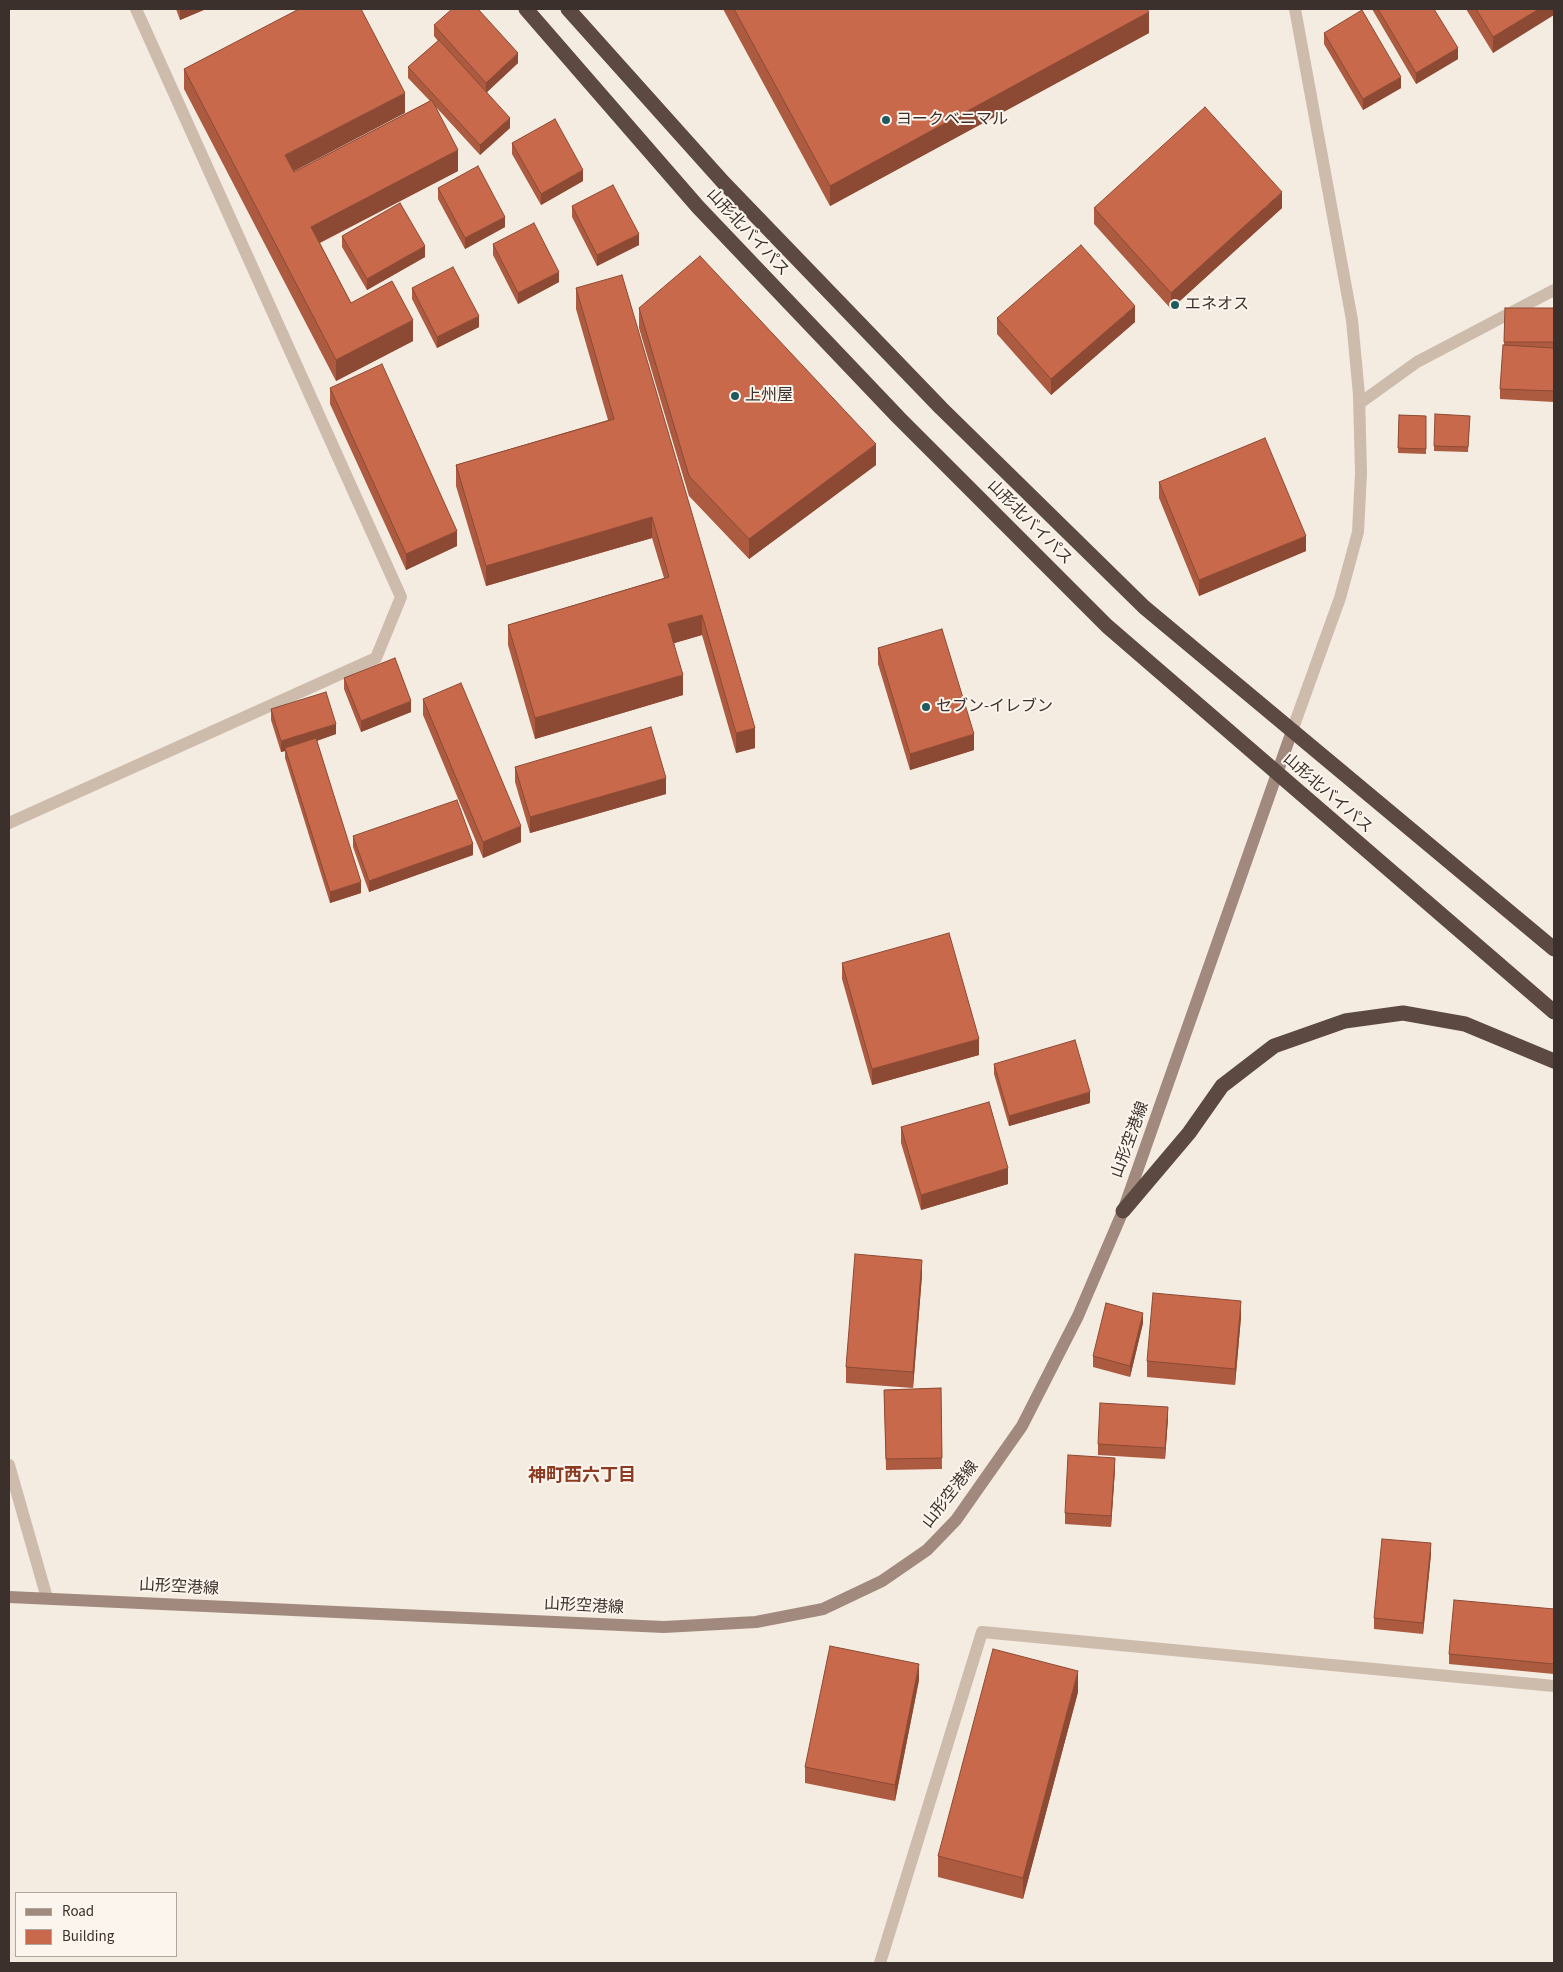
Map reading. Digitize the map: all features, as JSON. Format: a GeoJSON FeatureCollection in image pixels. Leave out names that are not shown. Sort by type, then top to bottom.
{"type":"FeatureCollection","features":[{"type":"Feature","properties":{"kind":"highway","name":"山形北バイパス"},"geometry":{"type":"LineString","coordinates":[[526,9],[698,207],[899,418],[1107,626],[1554,1012]]}},
{"type":"Feature","properties":{"kind":"highway","name":"山形北バイパス"},"geometry":{"type":"LineString","coordinates":[[568,9],[723,182],[941,408],[1144,607],[1554,949]]}},
{"type":"Feature","properties":{"kind":"highway"},"geometry":{"type":"LineString","coordinates":[[1123,1211],[1189,1133],[1222,1086],[1274,1046],[1345,1021],[1403,1013],[1465,1024],[1554,1061]]}},
{"type":"Feature","properties":{"kind":"main road","name":"山形空港線"},"geometry":{"type":"LineString","coordinates":[[9,1597],[664,1627],[756,1622],[823,1609],[882,1581],[927,1550],[956,1520],[1022,1426],[1078,1316],[1123,1211],[1292,730]]}},
{"type":"Feature","properties":{"kind":"street"},"geometry":{"type":"LineString","coordinates":[[9,823],[376,658],[401,597],[136,9]]}},
{"type":"Feature","properties":{"kind":"street"},"geometry":{"type":"LineString","coordinates":[[1292,730],[1340,598],[1358,532],[1362,473],[1360,403],[1352,320],[1296,9]]}},
{"type":"Feature","properties":{"kind":"street"},"geometry":{"type":"LineString","coordinates":[[1360,403],[1417,362],[1554,290]]}},
{"type":"Feature","properties":{"kind":"street"},"geometry":{"type":"LineString","coordinates":[[9,1465],[47,1598]]}},
{"type":"Feature","properties":{"kind":"street"},"geometry":{"type":"LineString","coordinates":[[880,1963],[982,1632],[1554,1686]]}},
{"type":"Feature","properties":{"kind":"building"},"geometry":{"type":"Polygon","coordinates":[[[299,9],[361,9],[405,93],[285,155],[294,172],[432,100],[458,150],[311,227],[351,303],[392,281],[413,320],[336,360],[184,69],[299,9]]]}},
{"type":"Feature","properties":{"kind":"building"},"geometry":{"type":"Polygon","coordinates":[[[452,9],[478,9],[518,53],[486,83],[434,25],[452,9]]]}},
{"type":"Feature","properties":{"kind":"building","name":"ヨークベニマル"},"geometry":{"type":"Polygon","coordinates":[[[734,9],[1147,9],[1149,12],[830,186],[734,9]]]}},
{"type":"Feature","properties":{"kind":"building"},"geometry":{"type":"Polygon","coordinates":[[[1378,9],[1434,9],[1458,48],[1416,73],[1378,9]]]}},
{"type":"Feature","properties":{"kind":"building"},"geometry":{"type":"Polygon","coordinates":[[[1476,9],[1539,9],[1493,37],[1476,9]]]}},
{"type":"Feature","properties":{"kind":"building"},"geometry":{"type":"Polygon","coordinates":[[[1362,10],[1401,77],[1363,99],[1324,33],[1362,10]]]}},
{"type":"Feature","properties":{"kind":"building"},"geometry":{"type":"Polygon","coordinates":[[[439,40],[510,118],[480,145],[408,67],[439,40]]]}},
{"type":"Feature","properties":{"kind":"building"},"geometry":{"type":"Polygon","coordinates":[[[1205,107],[1282,192],[1171,293],[1094,208],[1205,107]]]}},
{"type":"Feature","properties":{"kind":"building"},"geometry":{"type":"Polygon","coordinates":[[[555,119],[583,170],[541,194],[512,143],[555,119]]]}},
{"type":"Feature","properties":{"kind":"building"},"geometry":{"type":"Polygon","coordinates":[[[478,166],[505,217],[465,238],[438,188],[478,166]]]}},
{"type":"Feature","properties":{"kind":"building"},"geometry":{"type":"Polygon","coordinates":[[[613,185],[639,234],[597,255],[572,206],[613,185]]]}},
{"type":"Feature","properties":{"kind":"building"},"geometry":{"type":"Polygon","coordinates":[[[400,203],[425,246],[367,279],[342,236],[400,203]]]}},
{"type":"Feature","properties":{"kind":"building"},"geometry":{"type":"Polygon","coordinates":[[[534,223],[559,272],[518,293],[493,244],[534,223]]]}},
{"type":"Feature","properties":{"kind":"building"},"geometry":{"type":"Polygon","coordinates":[[[1081,245],[1135,306],[1051,379],[997,318],[1081,245]]]}},
{"type":"Feature","properties":{"kind":"building","name":"上州屋"},"geometry":{"type":"Polygon","coordinates":[[[700,256],[876,444],[749,539],[689,476],[639,308],[700,256]]]}},
{"type":"Feature","properties":{"kind":"building"},"geometry":{"type":"Polygon","coordinates":[[[453,267],[479,316],[437,337],[412,288],[453,267]]]}},
{"type":"Feature","properties":{"kind":"building"},"geometry":{"type":"Polygon","coordinates":[[[622,275],[755,728],[736,733],[702,615],[668,624],[683,675],[535,718],[508,625],[669,577],[652,517],[486,566],[456,465],[614,419],[576,288],[622,275]]]}},
{"type":"Feature","properties":{"kind":"building"},"geometry":{"type":"Polygon","coordinates":[[[1505,308],[1554,308],[1554,342],[1504,342],[1505,308]]]}},
{"type":"Feature","properties":{"kind":"building"},"geometry":{"type":"Polygon","coordinates":[[[1503,345],[1554,348],[1554,391],[1500,389],[1503,345]]]}},
{"type":"Feature","properties":{"kind":"building"},"geometry":{"type":"Polygon","coordinates":[[[382,364],[457,531],[406,554],[330,388],[382,364]]]}},
{"type":"Feature","properties":{"kind":"building"},"geometry":{"type":"Polygon","coordinates":[[[1435,414],[1470,416],[1468,447],[1434,446],[1435,414]]]}},
{"type":"Feature","properties":{"kind":"building"},"geometry":{"type":"Polygon","coordinates":[[[1399,415],[1426,416],[1426,449],[1398,448],[1399,415]]]}},
{"type":"Feature","properties":{"kind":"building"},"geometry":{"type":"Polygon","coordinates":[[[1265,438],[1306,536],[1199,580],[1159,482],[1265,438]]]}},
{"type":"Feature","properties":{"kind":"building","name":"セブン-イレブン"},"geometry":{"type":"Polygon","coordinates":[[[942,629],[974,734],[910,754],[878,648],[942,629]]]}},
{"type":"Feature","properties":{"kind":"building"},"geometry":{"type":"Polygon","coordinates":[[[395,658],[411,701],[361,721],[344,678],[395,658]]]}},
{"type":"Feature","properties":{"kind":"building"},"geometry":{"type":"Polygon","coordinates":[[[461,683],[521,826],[483,842],[423,699],[461,683]]]}},
{"type":"Feature","properties":{"kind":"building"},"geometry":{"type":"Polygon","coordinates":[[[326,692],[336,724],[281,741],[271,709],[326,692]]]}},
{"type":"Feature","properties":{"kind":"building"},"geometry":{"type":"Polygon","coordinates":[[[651,727],[666,778],[530,817],[515,767],[651,727]]]}},
{"type":"Feature","properties":{"kind":"building"},"geometry":{"type":"Polygon","coordinates":[[[316,738],[361,882],[330,892],[285,748],[316,738]]]}},
{"type":"Feature","properties":{"kind":"building"},"geometry":{"type":"Polygon","coordinates":[[[457,800],[473,844],[369,881],[353,836],[457,800]]]}},
{"type":"Feature","properties":{"kind":"building"},"geometry":{"type":"Polygon","coordinates":[[[949,933],[979,1039],[872,1069],[842,963],[949,933]]]}},
{"type":"Feature","properties":{"kind":"building"},"geometry":{"type":"Polygon","coordinates":[[[1075,1040],[1090,1092],[1009,1116],[994,1064],[1075,1040]]]}},
{"type":"Feature","properties":{"kind":"building"},"geometry":{"type":"Polygon","coordinates":[[[989,1102],[1008,1168],[921,1195],[901,1127],[989,1102]]]}},
{"type":"Feature","properties":{"kind":"building"},"geometry":{"type":"Polygon","coordinates":[[[855,1254],[922,1260],[913,1372],[846,1367],[855,1254]]]}},
{"type":"Feature","properties":{"kind":"building"},"geometry":{"type":"Polygon","coordinates":[[[1153,1293],[1241,1301],[1235,1369],[1147,1361],[1153,1293]]]}},
{"type":"Feature","properties":{"kind":"building"},"geometry":{"type":"Polygon","coordinates":[[[1106,1303],[1143,1313],[1130,1366],[1093,1356],[1106,1303]]]}},
{"type":"Feature","properties":{"kind":"building"},"geometry":{"type":"Polygon","coordinates":[[[941,1388],[942,1458],[886,1459],[884,1390],[941,1388]]]}},
{"type":"Feature","properties":{"kind":"building"},"geometry":{"type":"Polygon","coordinates":[[[1100,1403],[1168,1407],[1165,1448],[1098,1444],[1100,1403]]]}},
{"type":"Feature","properties":{"kind":"building"},"geometry":{"type":"Polygon","coordinates":[[[1068,1455],[1115,1458],[1111,1516],[1065,1513],[1068,1455]]]}},
{"type":"Feature","properties":{"kind":"building"},"geometry":{"type":"Polygon","coordinates":[[[1382,1539],[1431,1543],[1423,1623],[1374,1618],[1382,1539]]]}},
{"type":"Feature","properties":{"kind":"building"},"geometry":{"type":"Polygon","coordinates":[[[1454,1600],[1554,1609],[1554,1664],[1449,1654],[1454,1600]]]}},
{"type":"Feature","properties":{"kind":"building"},"geometry":{"type":"Polygon","coordinates":[[[830,1646],[919,1664],[895,1785],[805,1767],[830,1646]]]}},
{"type":"Feature","properties":{"kind":"building"},"geometry":{"type":"Polygon","coordinates":[[[993,1649],[1078,1671],[1023,1878],[938,1856],[993,1649]]]}},
{"type":"Feature","properties":{"kind":"place","name":"ヨークベニマル"},"geometry":{"type":"Point","coordinates":[886,120]}},
{"type":"Feature","properties":{"kind":"place","name":"エネオス"},"geometry":{"type":"Point","coordinates":[1175,305]}},
{"type":"Feature","properties":{"kind":"place","name":"上州屋"},"geometry":{"type":"Point","coordinates":[735,396]}},
{"type":"Feature","properties":{"kind":"place","name":"セブン-イレブン"},"geometry":{"type":"Point","coordinates":[926,707]}},
{"type":"Feature","properties":{"kind":"district","name":"神町西六丁目"},"geometry":{"type":"Point","coordinates":[582,1477]}}]}
